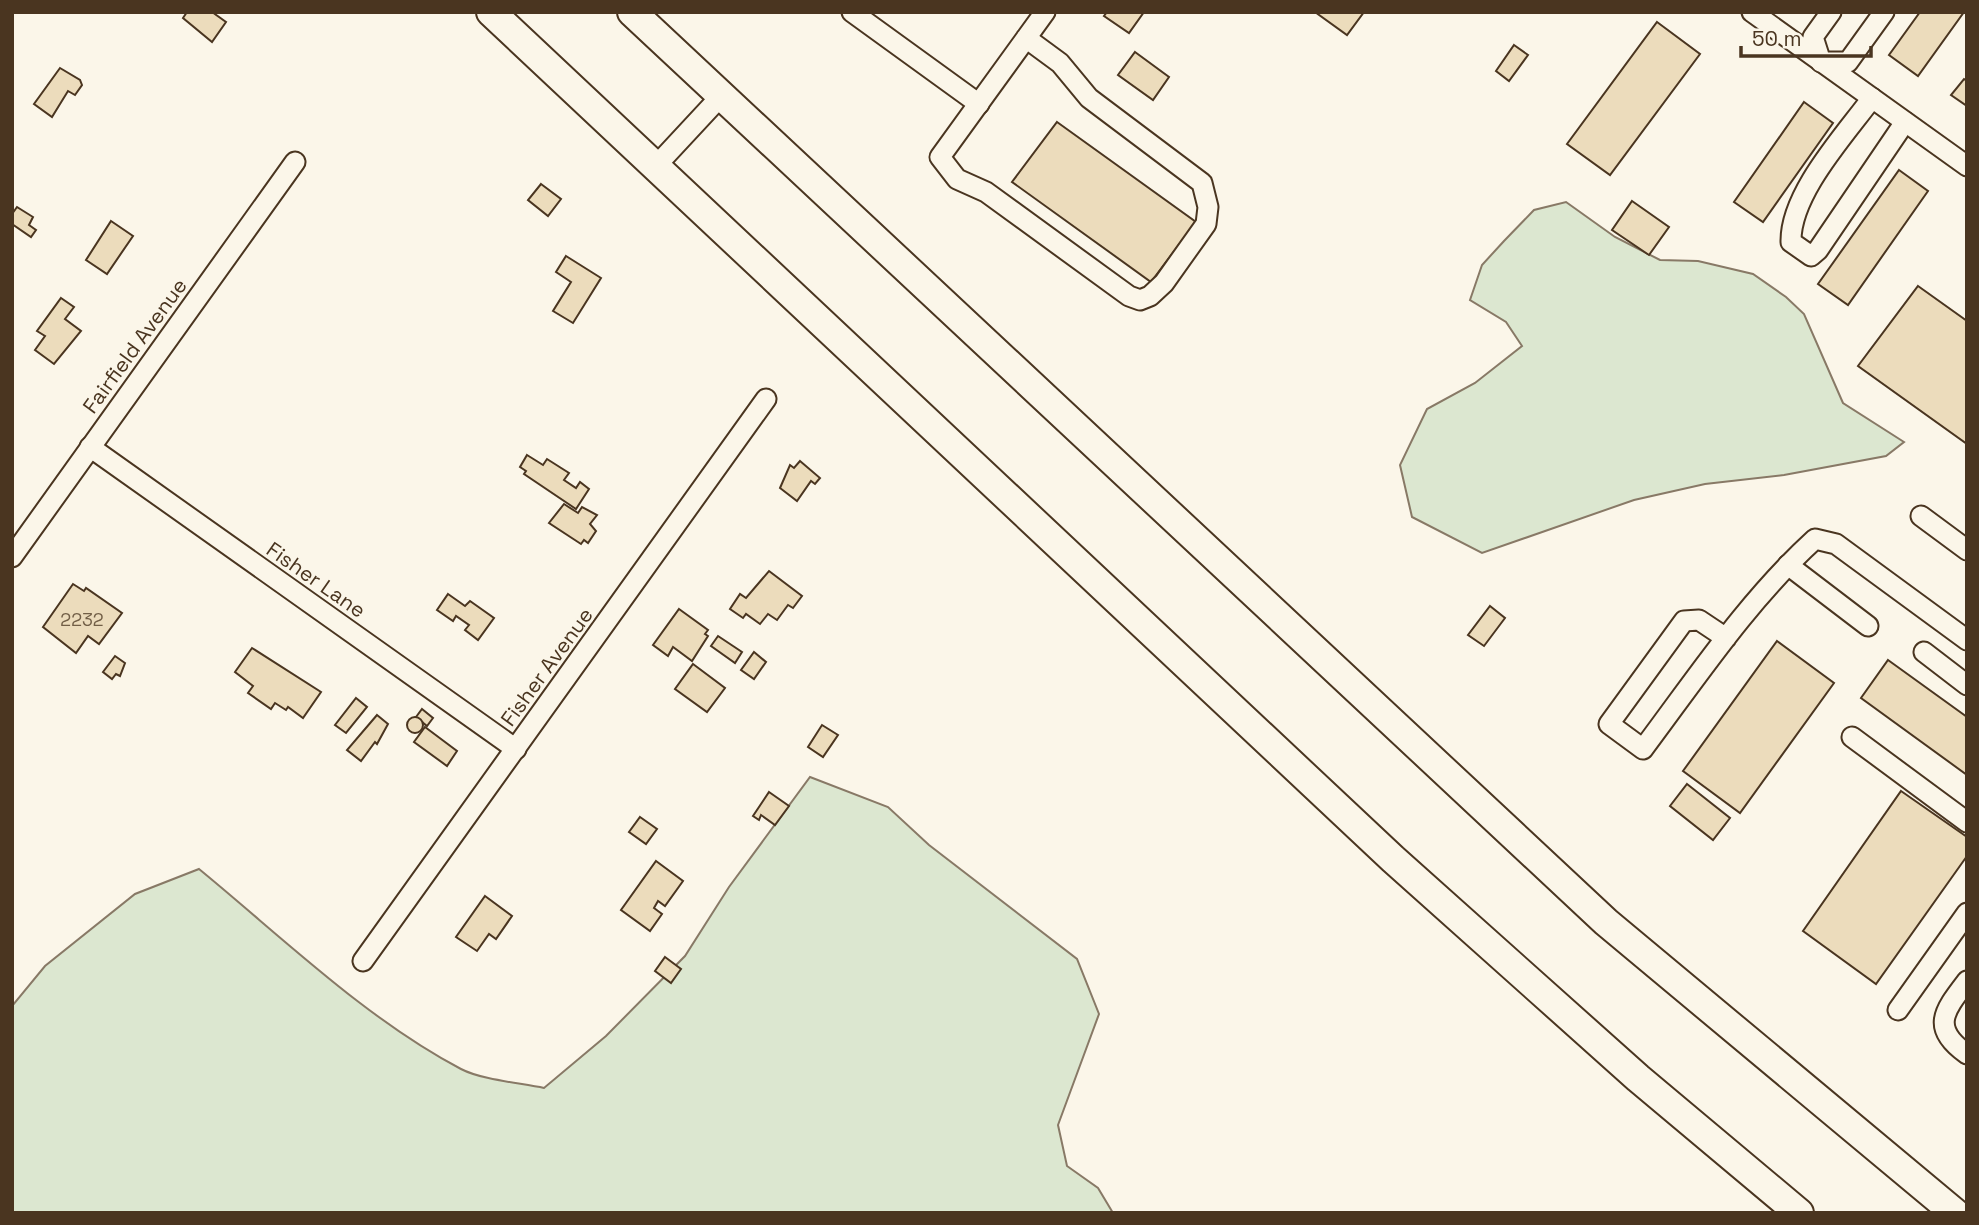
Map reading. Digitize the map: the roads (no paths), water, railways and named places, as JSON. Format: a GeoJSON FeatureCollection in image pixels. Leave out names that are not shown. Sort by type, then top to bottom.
{"type":"FeatureCollection","features":[{"type":"Feature","properties":{"kind":"highway"},"geometry":{"type":"LineString","coordinates":[[491,12],[1403,869],[1628,1069],[1799,1213]]}},
{"type":"Feature","properties":{"kind":"highway"},"geometry":{"type":"LineString","coordinates":[[632,12],[1597,914],[1955,1213]]}},
{"type":"Feature","properties":{"kind":"street"},"geometry":{"type":"LineString","coordinates":[[852,12],[979,104]]}},
{"type":"Feature","properties":{"kind":"street"},"geometry":{"type":"LineString","coordinates":[[1026,38],[1060,63],[1089,97],[1202,183],[1208,207],[1206,224],[1164,283],[1150,296],[1140,300],[986,192],[957,178],[940,157],[979,104],[1026,38],[1045,12]]}},
{"type":"Feature","properties":{"kind":"street"},"geometry":{"type":"LineString","coordinates":[[1752,12],[1967,166]]}},
{"type":"Feature","properties":{"kind":"street"},"geometry":{"type":"LineString","coordinates":[[1821,62],[1813,37],[1831,12]]}},
{"type":"Feature","properties":{"kind":"street"},"geometry":{"type":"LineString","coordinates":[[1821,62],[1848,62],[1884,12]]}},
{"type":"Feature","properties":{"kind":"street"},"geometry":{"type":"LineString","coordinates":[[655,167],[721,96]]}},
{"type":"Feature","properties":{"kind":"street"},"geometry":{"type":"LineString","coordinates":[[1872,98],[1809,186],[1796,211],[1791,242],[1800,251],[1811,256],[1818,250],[1905,122]]}},
{"type":"Feature","properties":{"kind":"street","name":"Fairfield Avenue"},"geometry":{"type":"LineString","coordinates":[[12,557],[295,162]]}},
{"type":"Feature","properties":{"kind":"street","name":"Fisher Avenue"},"geometry":{"type":"LineString","coordinates":[[363,961],[766,399]]}},
{"type":"Feature","properties":{"kind":"street","name":"Fisher Lane"},"geometry":{"type":"LineString","coordinates":[[90,447],[516,749]]}},
{"type":"Feature","properties":{"kind":"street"},"geometry":{"type":"LineString","coordinates":[[1921,516],[1967,550]]}},
{"type":"Feature","properties":{"kind":"street"},"geometry":{"type":"LineString","coordinates":[[1727,638],[1699,620],[1684,621],[1609,724],[1643,749],[1727,638],[1744,614],[1815,539],[1836,544],[1967,640]]}},
{"type":"Feature","properties":{"kind":"street"},"geometry":{"type":"LineString","coordinates":[[1788,565],[1868,626]]}},
{"type":"Feature","properties":{"kind":"street"},"geometry":{"type":"LineString","coordinates":[[1924,652],[1967,685]]}},
{"type":"Feature","properties":{"kind":"street"},"geometry":{"type":"LineString","coordinates":[[1852,737],[1967,822]]}},
{"type":"Feature","properties":{"kind":"street"},"geometry":{"type":"LineString","coordinates":[[1898,1010],[1967,913]]}},
{"type":"Feature","properties":{"kind":"street"},"geometry":{"type":"LineString","coordinates":[[1967,981],[1946,1009],[1943,1026],[1949,1042],[1967,1054]]}}]}
